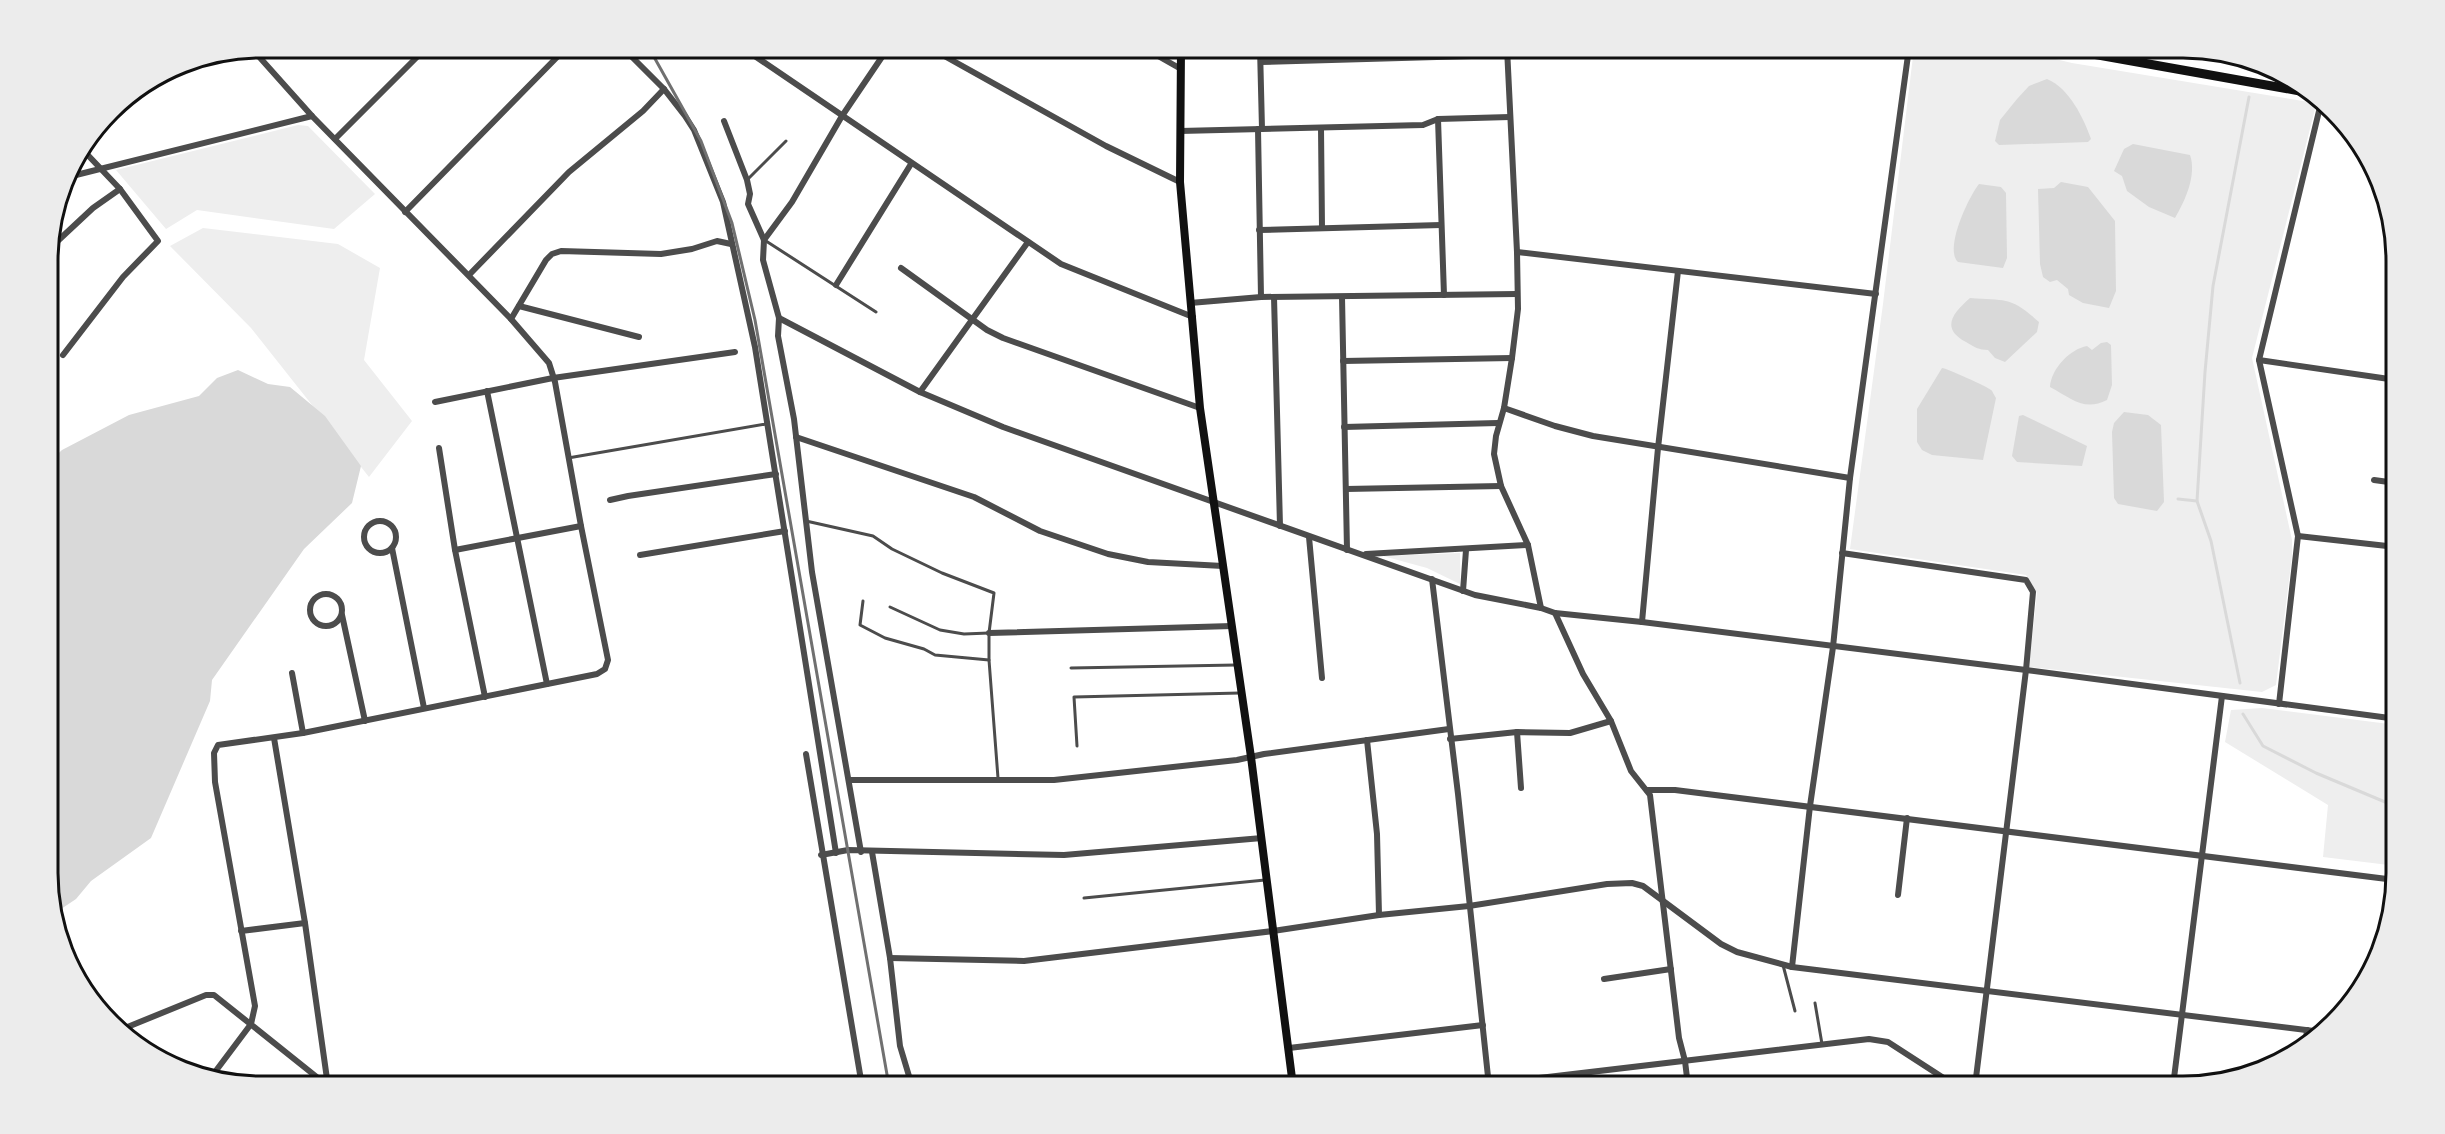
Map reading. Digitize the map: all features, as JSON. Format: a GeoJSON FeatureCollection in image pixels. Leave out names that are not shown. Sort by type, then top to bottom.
{"type":"FeatureCollection","features":[{"type":"Feature","properties":{"kind":"main road"},"geometry":{"type":"LineString","coordinates":[[1181,58],[1180,182],[1200,408],[1251,758],[1292,1075]]}},
{"type":"Feature","properties":{"kind":"main road"},"geometry":{"type":"LineString","coordinates":[[2115,58],[2290,89]]}},
{"type":"Feature","properties":{"kind":"street"},"geometry":{"type":"LineString","coordinates":[[216,1070],[251,1024],[254,1016],[254,995],[215,782],[214,753],[218,745],[303,733],[597,674],[605,669],[608,660],[549,363],[511,319],[312,116],[260,58]]}},
{"type":"Feature","properties":{"kind":"street"},"geometry":{"type":"LineString","coordinates":[[335,139],[416,58]]}},
{"type":"Feature","properties":{"kind":"street"},"geometry":{"type":"LineString","coordinates":[[405,212],[556,58]]}},
{"type":"Feature","properties":{"kind":"street"},"geometry":{"type":"LineString","coordinates":[[633,58],[663,89],[694,130],[723,202],[754,347],[836,853]]}},
{"type":"Feature","properties":{"kind":"street"},"geometry":{"type":"LineString","coordinates":[[758,58],[1061,264],[1193,317]]}},
{"type":"Feature","properties":{"kind":"street"},"geometry":{"type":"LineString","coordinates":[[764,240],[792,202],[842,116],[881,58]]}},
{"type":"Feature","properties":{"kind":"street"},"geometry":{"type":"LineString","coordinates":[[948,58],[1097,141],[1180,182]]}},
{"type":"Feature","properties":{"kind":"street"},"geometry":{"type":"LineString","coordinates":[[1162,58],[1181,69]]}},
{"type":"Feature","properties":{"kind":"street"},"geometry":{"type":"LineString","coordinates":[[1261,58],[1258,230],[1261,297]]}},
{"type":"Feature","properties":{"kind":"street"},"geometry":{"type":"LineString","coordinates":[[1261,62],[1359,58]]}},
{"type":"Feature","properties":{"kind":"street"},"geometry":{"type":"LineString","coordinates":[[1507,58],[1518,309],[1504,408],[1498,423],[1494,454],[1501,486],[1528,545],[1541,608]]}},
{"type":"Feature","properties":{"kind":"street"},"geometry":{"type":"LineString","coordinates":[[1791,968],[1810,806],[1833,647],[1850,478],[1908,58]]}},
{"type":"Feature","properties":{"kind":"street"},"geometry":{"type":"LineString","coordinates":[[469,275],[569,172],[643,111],[663,89]]}},
{"type":"Feature","properties":{"kind":"street"},"geometry":{"type":"LineString","coordinates":[[2279,704],[2298,536],[2259,360],[2319,111]]}},
{"type":"Feature","properties":{"kind":"street"},"geometry":{"type":"LineString","coordinates":[[78,174],[312,116]]}},
{"type":"Feature","properties":{"kind":"street"},"geometry":{"type":"LineString","coordinates":[[1180,131],[1423,124],[1438,119],[1510,117]]}},
{"type":"Feature","properties":{"kind":"street"},"geometry":{"type":"LineString","coordinates":[[1438,119],[1444,295]]}},
{"type":"Feature","properties":{"kind":"street"},"geometry":{"type":"LineString","coordinates":[[724,121],[747,180],[750,194],[748,204],[764,240],[764,260],[779,318],[778,336],[796,437],[825,653],[861,852]]}},
{"type":"Feature","properties":{"kind":"street"},"geometry":{"type":"LineString","coordinates":[[1321,128],[1322,228]]}},
{"type":"Feature","properties":{"kind":"street"},"geometry":{"type":"LineString","coordinates":[[63,355],[123,277],[158,241],[120,189],[89,156]]}},
{"type":"Feature","properties":{"kind":"street"},"geometry":{"type":"LineString","coordinates":[[836,285],[911,164]]}},
{"type":"Feature","properties":{"kind":"street"},"geometry":{"type":"LineString","coordinates":[[60,237],[93,208],[120,189]]}},
{"type":"Feature","properties":{"kind":"street"},"geometry":{"type":"LineString","coordinates":[[1258,230],[1441,225]]}},
{"type":"Feature","properties":{"kind":"street"},"geometry":{"type":"LineString","coordinates":[[511,319],[546,260],[552,254],[561,251],[661,254],[692,249],[717,241],[728,233]]}},
{"type":"Feature","properties":{"kind":"street"},"geometry":{"type":"LineString","coordinates":[[717,241],[731,244]]}},
{"type":"Feature","properties":{"kind":"street"},"geometry":{"type":"LineString","coordinates":[[920,392],[1028,242]]}},
{"type":"Feature","properties":{"kind":"street"},"geometry":{"type":"LineString","coordinates":[[1517,252],[1876,294]]}},
{"type":"Feature","properties":{"kind":"street"},"geometry":{"type":"LineString","coordinates":[[901,268],[1003,339],[1200,408]]}},
{"type":"Feature","properties":{"kind":"street"},"geometry":{"type":"LineString","coordinates":[[1642,622],[1658,448],[1678,271]]}},
{"type":"Feature","properties":{"kind":"street"},"geometry":{"type":"LineString","coordinates":[[1190,303],[1261,297],[1517,294]]}},
{"type":"Feature","properties":{"kind":"street"},"geometry":{"type":"LineString","coordinates":[[1274,297],[1280,526]]}},
{"type":"Feature","properties":{"kind":"street"},"geometry":{"type":"LineString","coordinates":[[1342,297],[1347,550]]}},
{"type":"Feature","properties":{"kind":"street"},"geometry":{"type":"LineString","coordinates":[[519,306],[639,337]]}},
{"type":"Feature","properties":{"kind":"street"},"geometry":{"type":"LineString","coordinates":[[779,318],[920,392],[1003,427],[1214,504],[1483,597],[1541,608],[1554,613],[2026,670],[2386,718]]}},
{"type":"Feature","properties":{"kind":"street"},"geometry":{"type":"LineString","coordinates":[[435,402],[553,378],[735,352]]}},
{"type":"Feature","properties":{"kind":"street"},"geometry":{"type":"LineString","coordinates":[[1343,361],[1512,358]]}},
{"type":"Feature","properties":{"kind":"street"},"geometry":{"type":"LineString","coordinates":[[2259,360],[2386,379]]}},
{"type":"Feature","properties":{"kind":"street"},"geometry":{"type":"LineString","coordinates":[[487,391],[547,684]]}},
{"type":"Feature","properties":{"kind":"street"},"geometry":{"type":"LineString","coordinates":[[1504,408],[1574,431],[1658,448],[1850,478]]}},
{"type":"Feature","properties":{"kind":"street"},"geometry":{"type":"LineString","coordinates":[[1344,427],[1498,423]]}},
{"type":"Feature","properties":{"kind":"street"},"geometry":{"type":"LineString","coordinates":[[796,437],[974,497],[1046,534],[1108,554],[1148,561],[1223,566]]}},
{"type":"Feature","properties":{"kind":"street"},"geometry":{"type":"LineString","coordinates":[[439,448],[455,550],[485,697]]}},
{"type":"Feature","properties":{"kind":"street"},"geometry":{"type":"LineString","coordinates":[[610,501],[628,496],[776,474]]}},
{"type":"Feature","properties":{"kind":"street"},"geometry":{"type":"LineString","coordinates":[[2374,480],[2386,482]]}},
{"type":"Feature","properties":{"kind":"street"},"geometry":{"type":"LineString","coordinates":[[1346,489],[1501,486]]}},
{"type":"Feature","properties":{"kind":"street"},"geometry":{"type":"LineString","coordinates":[[392,548],[384,553],[369,550],[363,535],[368,525],[378,520],[389,523],[396,532],[392,548],[424,708]]}},
{"type":"Feature","properties":{"kind":"street"},"geometry":{"type":"LineString","coordinates":[[455,550],[580,526]]}},
{"type":"Feature","properties":{"kind":"street"},"geometry":{"type":"LineString","coordinates":[[640,555],[785,531]]}},
{"type":"Feature","properties":{"kind":"street"},"geometry":{"type":"LineString","coordinates":[[2298,536],[2386,546]]}},
{"type":"Feature","properties":{"kind":"street"},"geometry":{"type":"LineString","coordinates":[[1309,537],[1322,678]]}},
{"type":"Feature","properties":{"kind":"street"},"geometry":{"type":"LineString","coordinates":[[1362,554],[1528,545]]}},
{"type":"Feature","properties":{"kind":"street"},"geometry":{"type":"LineString","coordinates":[[1463,591],[1466,550]]}},
{"type":"Feature","properties":{"kind":"street"},"geometry":{"type":"LineString","coordinates":[[1842,553],[2026,580],[2033,592],[2026,670],[1976,1075]]}},
{"type":"Feature","properties":{"kind":"street"},"geometry":{"type":"LineString","coordinates":[[1432,579],[1488,1075]]}},
{"type":"Feature","properties":{"kind":"street"},"geometry":{"type":"LineString","coordinates":[[342,615],[335,624],[320,625],[310,614],[312,603],[320,595],[330,594],[340,600],[365,721]]}},
{"type":"Feature","properties":{"kind":"street"},"geometry":{"type":"LineString","coordinates":[[1554,613],[1579,666],[1611,721],[1631,771],[1647,790],[1652,801],[1679,1038],[1687,1075]]}},
{"type":"Feature","properties":{"kind":"street"},"geometry":{"type":"LineString","coordinates":[[989,633],[1232,627]]}},
{"type":"Feature","properties":{"kind":"street"},"geometry":{"type":"LineString","coordinates":[[292,673],[303,733]]}},
{"type":"Feature","properties":{"kind":"street"},"geometry":{"type":"LineString","coordinates":[[2175,1075],[2222,696]]}},
{"type":"Feature","properties":{"kind":"street"},"geometry":{"type":"LineString","coordinates":[[1450,739],[1517,732],[1570,733],[1611,721]]}},
{"type":"Feature","properties":{"kind":"street"},"geometry":{"type":"LineString","coordinates":[[849,780],[1054,780],[1251,758],[1449,729]]}},
{"type":"Feature","properties":{"kind":"street"},"geometry":{"type":"LineString","coordinates":[[1517,732],[1521,788]]}},
{"type":"Feature","properties":{"kind":"street"},"geometry":{"type":"LineString","coordinates":[[273,738],[305,922],[327,1076]]}},
{"type":"Feature","properties":{"kind":"street"},"geometry":{"type":"LineString","coordinates":[[1367,740],[1377,834],[1379,915]]}},
{"type":"Feature","properties":{"kind":"street"},"geometry":{"type":"LineString","coordinates":[[806,754],[821,855],[860,1076]]}},
{"type":"Feature","properties":{"kind":"street"},"geometry":{"type":"LineString","coordinates":[[1647,790],[1675,790],[1810,806],[2386,879]]}},
{"type":"Feature","properties":{"kind":"street"},"geometry":{"type":"LineString","coordinates":[[1898,895],[1907,818]]}},
{"type":"Feature","properties":{"kind":"street"},"geometry":{"type":"LineString","coordinates":[[821,855],[848,850],[1064,855],[1262,838]]}},
{"type":"Feature","properties":{"kind":"street"},"geometry":{"type":"LineString","coordinates":[[873,852],[890,958],[900,1046],[909,1076]]}},
{"type":"Feature","properties":{"kind":"street"},"geometry":{"type":"LineString","coordinates":[[890,958],[1024,961],[1273,931],[1379,915],[1469,906],[1607,884],[1632,883],[1643,886],[1721,944],[1737,952],[1791,968],[2310,1030]]}},
{"type":"Feature","properties":{"kind":"street"},"geometry":{"type":"LineString","coordinates":[[241,931],[305,922]]}},
{"type":"Feature","properties":{"kind":"street"},"geometry":{"type":"LineString","coordinates":[[1604,979],[1671,969]]}},
{"type":"Feature","properties":{"kind":"street"},"geometry":{"type":"LineString","coordinates":[[130,1026],[206,995],[214,995],[315,1076]]}},
{"type":"Feature","properties":{"kind":"street"},"geometry":{"type":"LineString","coordinates":[[1289,1048],[1483,1025]]}},
{"type":"Feature","properties":{"kind":"street"},"geometry":{"type":"LineString","coordinates":[[1562,1075],[1869,1039],[1888,1042],[1939,1075]]}},
{"type":"Feature","properties":{"kind":"lane"},"geometry":{"type":"LineString","coordinates":[[747,180],[786,141]]}},
{"type":"Feature","properties":{"kind":"lane"},"geometry":{"type":"LineString","coordinates":[[764,240],[876,312]]}},
{"type":"Feature","properties":{"kind":"lane"},"geometry":{"type":"LineString","coordinates":[[568,458],[767,423]]}},
{"type":"Feature","properties":{"kind":"lane"},"geometry":{"type":"LineString","coordinates":[[806,521],[873,536],[892,549],[942,573],[994,593],[989,633],[989,660],[999,780]]}},
{"type":"Feature","properties":{"kind":"lane"},"geometry":{"type":"LineString","coordinates":[[863,601],[860,625],[885,638],[924,649],[935,655],[989,660]]}},
{"type":"Feature","properties":{"kind":"lane"},"geometry":{"type":"LineString","coordinates":[[890,607],[940,630],[964,634],[989,633]]}},
{"type":"Feature","properties":{"kind":"lane"},"geometry":{"type":"LineString","coordinates":[[1071,668],[1238,665]]}},
{"type":"Feature","properties":{"kind":"lane"},"geometry":{"type":"LineString","coordinates":[[1077,746],[1074,697],[1242,693]]}},
{"type":"Feature","properties":{"kind":"lane"},"geometry":{"type":"LineString","coordinates":[[1084,898],[1267,879]]}},
{"type":"Feature","properties":{"kind":"lane"},"geometry":{"type":"LineString","coordinates":[[1783,965],[1795,1011]]}},
{"type":"Feature","properties":{"kind":"lane"},"geometry":{"type":"LineString","coordinates":[[1815,1003],[1822,1044]]}},
{"type":"Feature","properties":{"kind":"shaded area"},"geometry":{"type":"Polygon","coordinates":[[[1913,58],[2051,58],[2308,102],[2311,105],[2315,109],[2252,358],[2292,540],[2276,685],[2262,692],[2029,667],[2037,593],[2026,575],[1850,549],[1913,58]]]}},
{"type":"Feature","properties":{"kind":"shaded area"},"geometry":{"type":"Polygon","coordinates":[[[2047,79],[2055,83],[2068,96],[2084,122],[2091,139],[2088,142],[1999,145],[1995,141],[2000,120],[2029,86],[2047,79]]]}},
{"type":"Feature","properties":{"kind":"shaded area"},"geometry":{"type":"Polygon","coordinates":[[[298,125],[308,126],[375,194],[334,229],[197,210],[166,229],[116,170],[298,125]]]}},
{"type":"Feature","properties":{"kind":"shaded area"},"geometry":{"type":"Polygon","coordinates":[[[2133,144],[2190,155],[2191,179],[2186,196],[2175,218],[2149,207],[2127,191],[2122,176],[2114,171],[2124,149],[2133,144]]]}},
{"type":"Feature","properties":{"kind":"shaded area"},"geometry":{"type":"Polygon","coordinates":[[[2061,182],[2088,187],[2115,221],[2116,291],[2109,308],[2083,303],[2069,295],[2068,289],[2057,280],[2050,282],[2043,277],[2040,264],[2038,189],[2054,188],[2061,182]]]}},
{"type":"Feature","properties":{"kind":"shaded area"},"geometry":{"type":"Polygon","coordinates":[[[1979,184],[2001,187],[2006,193],[2007,258],[2003,268],[1958,262],[1954,255],[1959,223],[1979,184]]]}},
{"type":"Feature","properties":{"kind":"shaded area"},"geometry":{"type":"Polygon","coordinates":[[[203,228],[338,244],[380,268],[364,360],[412,421],[369,477],[251,328],[170,246],[203,228]]]}},
{"type":"Feature","properties":{"kind":"shaded area"},"geometry":{"type":"Polygon","coordinates":[[[1970,298],[2008,301],[2014,304],[2039,322],[2037,332],[2005,362],[1995,358],[1988,350],[1979,349],[1958,337],[1953,331],[1951,326],[1954,315],[1970,298]]]}},
{"type":"Feature","properties":{"kind":"shaded area"},"geometry":{"type":"Polygon","coordinates":[[[2107,342],[2111,345],[2112,385],[2107,400],[2091,405],[2084,404],[2050,387],[2058,367],[2074,351],[2087,346],[2092,350],[2101,343],[2107,342]]]}},
{"type":"Feature","properties":{"kind":"shaded area"},"geometry":{"type":"Polygon","coordinates":[[[1942,368],[1988,388],[1996,398],[1983,460],[1932,455],[1922,450],[1917,442],[1917,409],[1942,368]]]}},
{"type":"Feature","properties":{"kind":"shaded area"},"geometry":{"type":"Polygon","coordinates":[[[238,370],[268,384],[290,387],[325,416],[361,466],[352,503],[304,549],[212,680],[210,701],[151,838],[91,881],[76,899],[62,908],[58,872],[59,453],[129,415],[199,396],[217,378],[238,370]]]}},
{"type":"Feature","properties":{"kind":"shaded area"},"geometry":{"type":"Polygon","coordinates":[[[2124,412],[2148,415],[2161,425],[2164,502],[2157,511],[2118,504],[2114,498],[2112,432],[2114,423],[2124,412]]]}},
{"type":"Feature","properties":{"kind":"shaded area"},"geometry":{"type":"Polygon","coordinates":[[[2023,415],[2087,446],[2082,466],[2017,462],[2012,456],[2019,416],[2023,415]]]}},
{"type":"Feature","properties":{"kind":"shaded area"},"geometry":{"type":"Polygon","coordinates":[[[1460,553],[1460,584],[1427,568],[1383,556],[1460,553]]]}},
{"type":"Feature","properties":{"kind":"shaded area"},"geometry":{"type":"Polygon","coordinates":[[[2262,708],[2386,724],[2386,865],[2323,857],[2328,805],[2225,742],[2231,710],[2262,708]]]}},
{"type":"Feature","properties":{"kind":"waterway"},"geometry":{"type":"LineString","coordinates":[[2240,683],[2211,541],[2197,501],[2213,286],[2249,97]]}},
{"type":"Feature","properties":{"kind":"waterway"},"geometry":{"type":"LineString","coordinates":[[2178,499],[2197,501]]}},
{"type":"Feature","properties":{"kind":"waterway"},"geometry":{"type":"LineString","coordinates":[[2243,714],[2263,746],[2316,773],[2386,802]]}},
{"type":"Feature","properties":{"kind":"railway"},"geometry":{"type":"LineString","coordinates":[[655,58],[701,141],[732,223],[755,320],[887,1076]]}}]}
